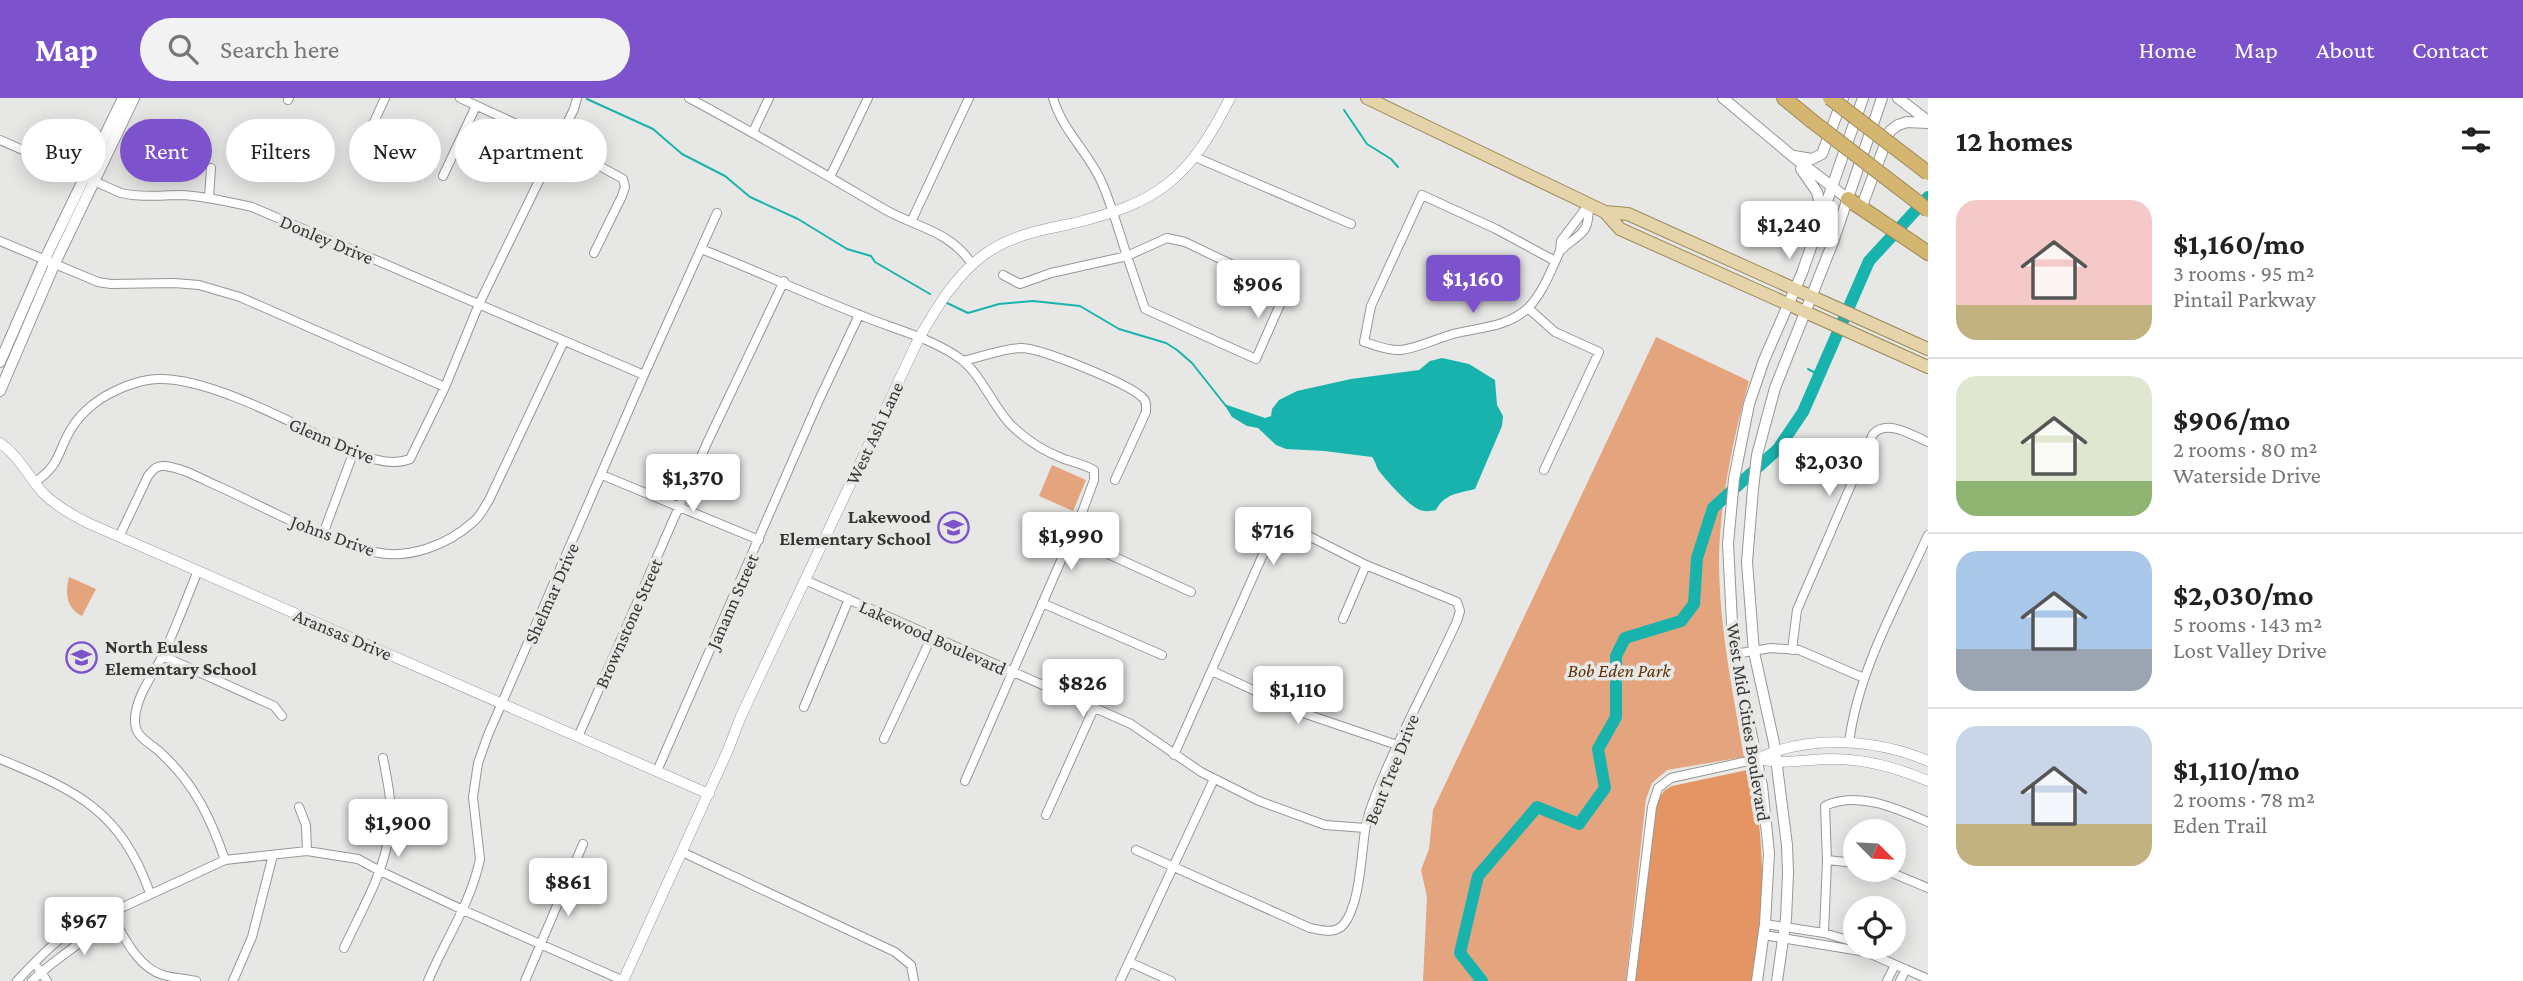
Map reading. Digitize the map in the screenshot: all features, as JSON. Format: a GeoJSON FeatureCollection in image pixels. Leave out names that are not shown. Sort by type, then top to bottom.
{"type":"FeatureCollection","features":[{"type":"Feature","properties":{"kind":"highway"},"geometry":{"type":"LineString","coordinates":[[1784,98],[1928,209]]}},
{"type":"Feature","properties":{"kind":"highway"},"geometry":{"type":"LineString","coordinates":[[1830,98],[1928,173]]}},
{"type":"Feature","properties":{"kind":"highway"},"geometry":{"type":"LineString","coordinates":[[1848,199],[1924,251]]}},
{"type":"Feature","properties":{"kind":"main road"},"geometry":{"type":"LineString","coordinates":[[106,147],[130,98]]}},
{"type":"Feature","properties":{"kind":"main road"},"geometry":{"type":"LineString","coordinates":[[1367,98],[1605,212],[1628,214],[1928,349]]}},
{"type":"Feature","properties":{"kind":"main road"},"geometry":{"type":"LineString","coordinates":[[1723,98],[1848,199]]}},
{"type":"Feature","properties":{"kind":"main road"},"geometry":{"type":"LineString","coordinates":[[1791,155],[1812,159],[1822,154],[1843,98]]}},
{"type":"Feature","properties":{"kind":"main road","name":"West Mid Cities Boulevard"},"geometry":{"type":"LineString","coordinates":[[1756,981],[1765,929],[1769,853],[1766,812],[1757,759],[1735,654],[1728,580],[1728,544],[1734,479],[1752,396],[1795,289],[1863,98]]}},
{"type":"Feature","properties":{"kind":"main road","name":"West Mid Cities Boulevard"},"geometry":{"type":"LineString","coordinates":[[1777,981],[1788,873],[1775,750],[1754,652],[1747,562],[1757,455],[1783,362],[1848,199],[1882,98]]}},
{"type":"Feature","properties":{"kind":"main road"},"geometry":{"type":"LineString","coordinates":[[1898,98],[1928,122]]}},
{"type":"Feature","properties":{"kind":"main road"},"geometry":{"type":"LineString","coordinates":[[1869,215],[1863,203],[1887,135],[1898,125],[1928,122]]}},
{"type":"Feature","properties":{"kind":"main road"},"geometry":{"type":"LineString","coordinates":[[1791,155],[1813,184],[1821,203],[1822,214]]}},
{"type":"Feature","properties":{"kind":"main road"},"geometry":{"type":"LineString","coordinates":[[0,362],[89,182]]}},
{"type":"Feature","properties":{"kind":"main road"},"geometry":{"type":"LineString","coordinates":[[1605,212],[1620,229],[1928,367]]}},
{"type":"Feature","properties":{"kind":"main road"},"geometry":{"type":"LineString","coordinates":[[0,391],[9,343]]}},
{"type":"Feature","properties":{"kind":"main road"},"geometry":{"type":"LineString","coordinates":[[1752,396],[1771,403]]}},
{"type":"Feature","properties":{"kind":"street"},"geometry":{"type":"LineString","coordinates":[[375,119],[385,98]]}},
{"type":"Feature","properties":{"kind":"street"},"geometry":{"type":"LineString","coordinates":[[460,98],[505,119]]}},
{"type":"Feature","properties":{"kind":"street","name":"Glenn Drive"},"geometry":{"type":"LineString","coordinates":[[568,119],[577,98]]}},
{"type":"Feature","properties":{"kind":"street"},"geometry":{"type":"LineString","coordinates":[[689,98],[911,222],[954,242],[972,264]]}},
{"type":"Feature","properties":{"kind":"street"},"geometry":{"type":"LineString","coordinates":[[753,132],[769,98]]}},
{"type":"Feature","properties":{"kind":"street"},"geometry":{"type":"LineString","coordinates":[[830,177],[868,98]]}},
{"type":"Feature","properties":{"kind":"street"},"geometry":{"type":"LineString","coordinates":[[911,222],[969,98]]}},
{"type":"Feature","properties":{"kind":"street"},"geometry":{"type":"LineString","coordinates":[[1003,275],[1020,284],[1051,273],[1127,256],[1167,238],[1185,242],[1285,290],[1256,359],[1145,309],[1127,256],[1112,214],[1102,183],[1086,154],[1062,121],[1053,98]]}},
{"type":"Feature","properties":{"kind":"street","name":"West Ash Lane"},"geometry":{"type":"LineString","coordinates":[[623,981],[709,794],[741,716],[919,338],[941,300],[972,264],[1003,243],[1032,232],[1112,214],[1153,195],[1195,158],[1208,140],[1230,98]]}},
{"type":"Feature","properties":{"kind":"street"},"geometry":{"type":"LineString","coordinates":[[443,176],[476,106]]}},
{"type":"Feature","properties":{"kind":"street","name":"Donley Drive"},"geometry":{"type":"LineString","coordinates":[[0,141],[21,150]]}},
{"type":"Feature","properties":{"kind":"street"},"geometry":{"type":"LineString","coordinates":[[1195,158],[1351,225]]}},
{"type":"Feature","properties":{"kind":"street"},"geometry":{"type":"LineString","coordinates":[[594,253],[625,187],[623,179],[607,170]]}},
{"type":"Feature","properties":{"kind":"street","name":"Donley Drive"},"geometry":{"type":"LineString","coordinates":[[96,182],[134,196],[181,195],[209,198],[260,210],[644,375]]}},
{"type":"Feature","properties":{"kind":"street"},"geometry":{"type":"LineString","coordinates":[[209,198],[210,182]]}},
{"type":"Feature","properties":{"kind":"street","name":"Glenn Drive"},"geometry":{"type":"LineString","coordinates":[[35,482],[56,464],[72,427],[86,410],[118,389],[157,379],[209,388],[387,463],[398,464],[410,459],[445,387],[479,304],[539,182]]}},
{"type":"Feature","properties":{"kind":"street"},"geometry":{"type":"LineString","coordinates":[[1555,261],[1496,229],[1422,195],[1371,306],[1364,342],[1389,349],[1409,348],[1452,334],[1496,326],[1514,318],[1528,308],[1541,290],[1560,251],[1577,238],[1589,222],[1589,204]]}},
{"type":"Feature","properties":{"kind":"street"},"geometry":{"type":"LineString","coordinates":[[1560,251],[1559,244],[1589,204]]}},
{"type":"Feature","properties":{"kind":"street","name":"Shelmar Drive"},"geometry":{"type":"LineString","coordinates":[[428,981],[463,910],[480,859],[473,797],[474,783],[488,735],[603,475],[644,375],[718,213]]}},
{"type":"Feature","properties":{"kind":"street"},"geometry":{"type":"LineString","coordinates":[[1569,229],[1577,238]]}},
{"type":"Feature","properties":{"kind":"street"},"geometry":{"type":"LineString","coordinates":[[0,241],[49,263],[111,284],[199,285],[240,297],[445,387]]}},
{"type":"Feature","properties":{"kind":"street"},"geometry":{"type":"LineString","coordinates":[[701,249],[919,338],[963,361],[994,405],[1030,442],[1047,452],[1094,470],[1094,480],[1071,537],[965,781]]}},
{"type":"Feature","properties":{"kind":"street","name":"Brownstone Street"},"geometry":{"type":"LineString","coordinates":[[578,737],[707,443],[784,281]]}},
{"type":"Feature","properties":{"kind":"street"},"geometry":{"type":"LineString","coordinates":[[1528,308],[1555,332],[1599,352],[1544,470]]}},
{"type":"Feature","properties":{"kind":"street","name":"Janann Street"},"geometry":{"type":"LineString","coordinates":[[657,771],[819,400],[859,315]]}},
{"type":"Feature","properties":{"kind":"street","name":"Johns Drive"},"geometry":{"type":"LineString","coordinates":[[119,537],[148,476],[153,468],[161,466],[186,472],[323,534],[374,552],[392,554],[414,551],[447,541],[476,521],[507,465],[564,341]]}},
{"type":"Feature","properties":{"kind":"street"},"geometry":{"type":"LineString","coordinates":[[963,361],[1014,349],[1032,349],[1074,364],[1141,396],[1146,404],[1146,412],[1115,480]]}},
{"type":"Feature","properties":{"kind":"street"},"geometry":{"type":"LineString","coordinates":[[1792,650],[1797,610],[1873,434],[1881,427],[1888,426],[1928,442]]}},
{"type":"Feature","properties":{"kind":"street","name":"Aransas Drive"},"geometry":{"type":"LineString","coordinates":[[0,443],[19,459],[49,498],[65,510],[119,537],[709,794]]}},
{"type":"Feature","properties":{"kind":"street"},"geometry":{"type":"LineString","coordinates":[[323,534],[354,451]]}},
{"type":"Feature","properties":{"kind":"street"},"geometry":{"type":"LineString","coordinates":[[603,475],[759,540]]}},
{"type":"Feature","properties":{"kind":"street"},"geometry":{"type":"LineString","coordinates":[[1174,755],[1276,525],[1283,522],[1367,565],[1343,619]]}},
{"type":"Feature","properties":{"kind":"street"},"geometry":{"type":"LineString","coordinates":[[1849,743],[1852,717],[1864,678],[1928,535]]}},
{"type":"Feature","properties":{"kind":"street"},"geometry":{"type":"LineString","coordinates":[[1071,537],[1191,592]]}},
{"type":"Feature","properties":{"kind":"street","name":"Bent Tree Drive"},"geometry":{"type":"LineString","coordinates":[[1173,867],[1310,928],[1329,932],[1338,930],[1345,923],[1354,897],[1365,828],[1375,797],[1460,611],[1457,602],[1367,565]]}},
{"type":"Feature","properties":{"kind":"street"},"geometry":{"type":"LineString","coordinates":[[198,571],[163,656],[140,698],[135,719],[138,733],[162,753],[191,785],[211,820],[225,860]]}},
{"type":"Feature","properties":{"kind":"street","name":"Lakewood Boulevard"},"geometry":{"type":"LineString","coordinates":[[805,580],[1131,724],[1214,779],[1297,816],[1325,825],[1365,828]]}},
{"type":"Feature","properties":{"kind":"street"},"geometry":{"type":"LineString","coordinates":[[804,707],[849,600]]}},
{"type":"Feature","properties":{"kind":"street"},"geometry":{"type":"LineString","coordinates":[[1041,603],[1162,655]]}},
{"type":"Feature","properties":{"kind":"street"},"geometry":{"type":"LineString","coordinates":[[884,739],[932,636]]}},
{"type":"Feature","properties":{"kind":"street"},"geometry":{"type":"LineString","coordinates":[[1735,654],[1772,648],[1800,650],[1864,678]]}},
{"type":"Feature","properties":{"kind":"street"},"geometry":{"type":"LineString","coordinates":[[163,656],[274,706],[282,716]]}},
{"type":"Feature","properties":{"kind":"street"},"geometry":{"type":"LineString","coordinates":[[1212,671],[1303,713],[1397,745]]}},
{"type":"Feature","properties":{"kind":"street"},"geometry":{"type":"LineString","coordinates":[[1046,815],[1094,708]]}},
{"type":"Feature","properties":{"kind":"street"},"geometry":{"type":"LineString","coordinates":[[1631,981],[1652,807],[1658,789],[1671,778],[1757,759],[1775,750],[1829,743],[1862,743],[1928,761]]}},
{"type":"Feature","properties":{"kind":"street"},"geometry":{"type":"LineString","coordinates":[[344,947],[380,872],[390,834],[390,809],[383,758]]}},
{"type":"Feature","properties":{"kind":"street"},"geometry":{"type":"LineString","coordinates":[[0,759],[64,786],[99,811],[130,848],[140,865],[150,893]]}},
{"type":"Feature","properties":{"kind":"street"},"geometry":{"type":"LineString","coordinates":[[1757,759],[1777,763],[1834,759],[1876,763],[1928,781]]}},
{"type":"Feature","properties":{"kind":"street"},"geometry":{"type":"LineString","coordinates":[[1120,981],[1214,779]]}},
{"type":"Feature","properties":{"kind":"street"},"geometry":{"type":"LineString","coordinates":[[1824,933],[1827,860],[1825,806],[1835,801],[1852,799],[1892,807],[1928,822]]}},
{"type":"Feature","properties":{"kind":"street"},"geometry":{"type":"LineString","coordinates":[[299,807],[306,825],[307,851]]}},
{"type":"Feature","properties":{"kind":"street"},"geometry":{"type":"LineString","coordinates":[[525,981],[583,845]]}},
{"type":"Feature","properties":{"kind":"street"},"geometry":{"type":"LineString","coordinates":[[1136,850],[1173,867]]}},
{"type":"Feature","properties":{"kind":"street"},"geometry":{"type":"LineString","coordinates":[[17,981],[34,963],[85,921],[98,914],[110,913],[225,860],[307,851],[358,859],[380,872],[623,981]]}},
{"type":"Feature","properties":{"kind":"street"},"geometry":{"type":"LineString","coordinates":[[682,852],[895,952],[911,965],[915,981]]}},
{"type":"Feature","properties":{"kind":"street"},"geometry":{"type":"LineString","coordinates":[[233,981],[253,937],[273,855]]}},
{"type":"Feature","properties":{"kind":"street"},"geometry":{"type":"LineString","coordinates":[[1827,860],[1843,862]]}},
{"type":"Feature","properties":{"kind":"street"},"geometry":{"type":"LineString","coordinates":[[1906,879],[1928,888]]}},
{"type":"Feature","properties":{"kind":"street"},"geometry":{"type":"LineString","coordinates":[[32,981],[100,927],[110,913]]}},
{"type":"Feature","properties":{"kind":"street"},"geometry":{"type":"LineString","coordinates":[[110,913],[133,951],[146,964],[162,975],[196,981]]}},
{"type":"Feature","properties":{"kind":"street"},"geometry":{"type":"LineString","coordinates":[[1765,929],[1843,945]]}},
{"type":"Feature","properties":{"kind":"street"},"geometry":{"type":"LineString","coordinates":[[1784,932],[1824,933],[1843,939]]}},
{"type":"Feature","properties":{"kind":"street"},"geometry":{"type":"LineString","coordinates":[[1882,959],[1928,979]]}},
{"type":"Feature","properties":{"kind":"street"},"geometry":{"type":"LineString","coordinates":[[1129,962],[1171,981]]}},
{"type":"Feature","properties":{"kind":"street"},"geometry":{"type":"LineString","coordinates":[[34,963],[47,981]]}},
{"type":"Feature","properties":{"kind":"street"},"geometry":{"type":"LineString","coordinates":[[1887,981],[1895,965]]}},
{"type":"Feature","properties":{"kind":"street"},"geometry":{"type":"LineString","coordinates":[[1900,981],[1906,969]]}},
{"type":"Feature","properties":{"kind":"green space","name":"Bob Eden Park"},"geometry":{"type":"Polygon","coordinates":[[[1656,337],[1749,381],[1728,470],[1719,560],[1724,634],[1744,757],[1667,770],[1652,783],[1646,799],[1626,981],[1423,981],[1427,897],[1421,870],[1429,849],[1433,810],[1656,337]]]}},
{"type":"Feature","properties":{"kind":"green space"},"geometry":{"type":"Polygon","coordinates":[[[1052,465],[1086,480],[1073,511],[1039,496],[1052,465]]]}},
{"type":"Feature","properties":{"kind":"green space"},"geometry":{"type":"Polygon","coordinates":[[[69,577],[96,589],[82,616],[73,609],[68,600],[69,577]]]}},
{"type":"Feature","properties":{"kind":"shaded area"},"geometry":{"type":"Polygon","coordinates":[[[1752,769],[1761,848],[1762,902],[1752,981],[1634,981],[1656,802],[1665,790],[1672,786],[1752,769]]]}},
{"type":"Feature","properties":{"kind":"water"},"geometry":{"type":"Polygon","coordinates":[[[1442,358],[1469,364],[1495,380],[1497,405],[1503,416],[1502,426],[1475,489],[1448,497],[1436,510],[1422,511],[1410,504],[1379,471],[1372,457],[1286,449],[1276,445],[1258,428],[1247,426],[1232,417],[1224,404],[1265,418],[1271,416],[1272,409],[1279,400],[1297,391],[1351,379],[1419,370],[1430,361],[1442,358]]]}},
{"type":"Feature","properties":{"kind":"waterway"},"geometry":{"type":"LineString","coordinates":[[587,99],[653,129],[682,154],[725,176],[750,197],[798,219],[847,249],[871,256],[875,262],[930,294]]}},
{"type":"Feature","properties":{"kind":"waterway"},"geometry":{"type":"LineString","coordinates":[[1344,110],[1367,144],[1391,159],[1398,167]]}},
{"type":"Feature","properties":{"kind":"waterway"},"geometry":{"type":"LineString","coordinates":[[1482,981],[1460,953],[1478,876],[1537,807],[1579,824],[1605,788],[1598,749],[1616,717],[1616,656],[1625,638],[1681,621],[1694,604],[1697,558],[1713,508],[1778,449],[1803,412],[1869,261],[1928,197]]}},
{"type":"Feature","properties":{"kind":"waterway"},"geometry":{"type":"LineString","coordinates":[[947,303],[968,313],[999,304],[1033,301],[1080,306],[1119,329],[1166,343],[1177,350],[1192,363],[1226,406]]}},
{"type":"Feature","properties":{"kind":"waterway"},"geometry":{"type":"LineString","coordinates":[[1808,369],[1819,375]]}},
{"type":"Feature","properties":{"kind":"place","name":"Lakewood Elementary School"},"geometry":{"type":"Point","coordinates":[954,527]}},
{"type":"Feature","properties":{"kind":"place","name":"North Euless Elementary School"},"geometry":{"type":"Point","coordinates":[82,657]}}]}
